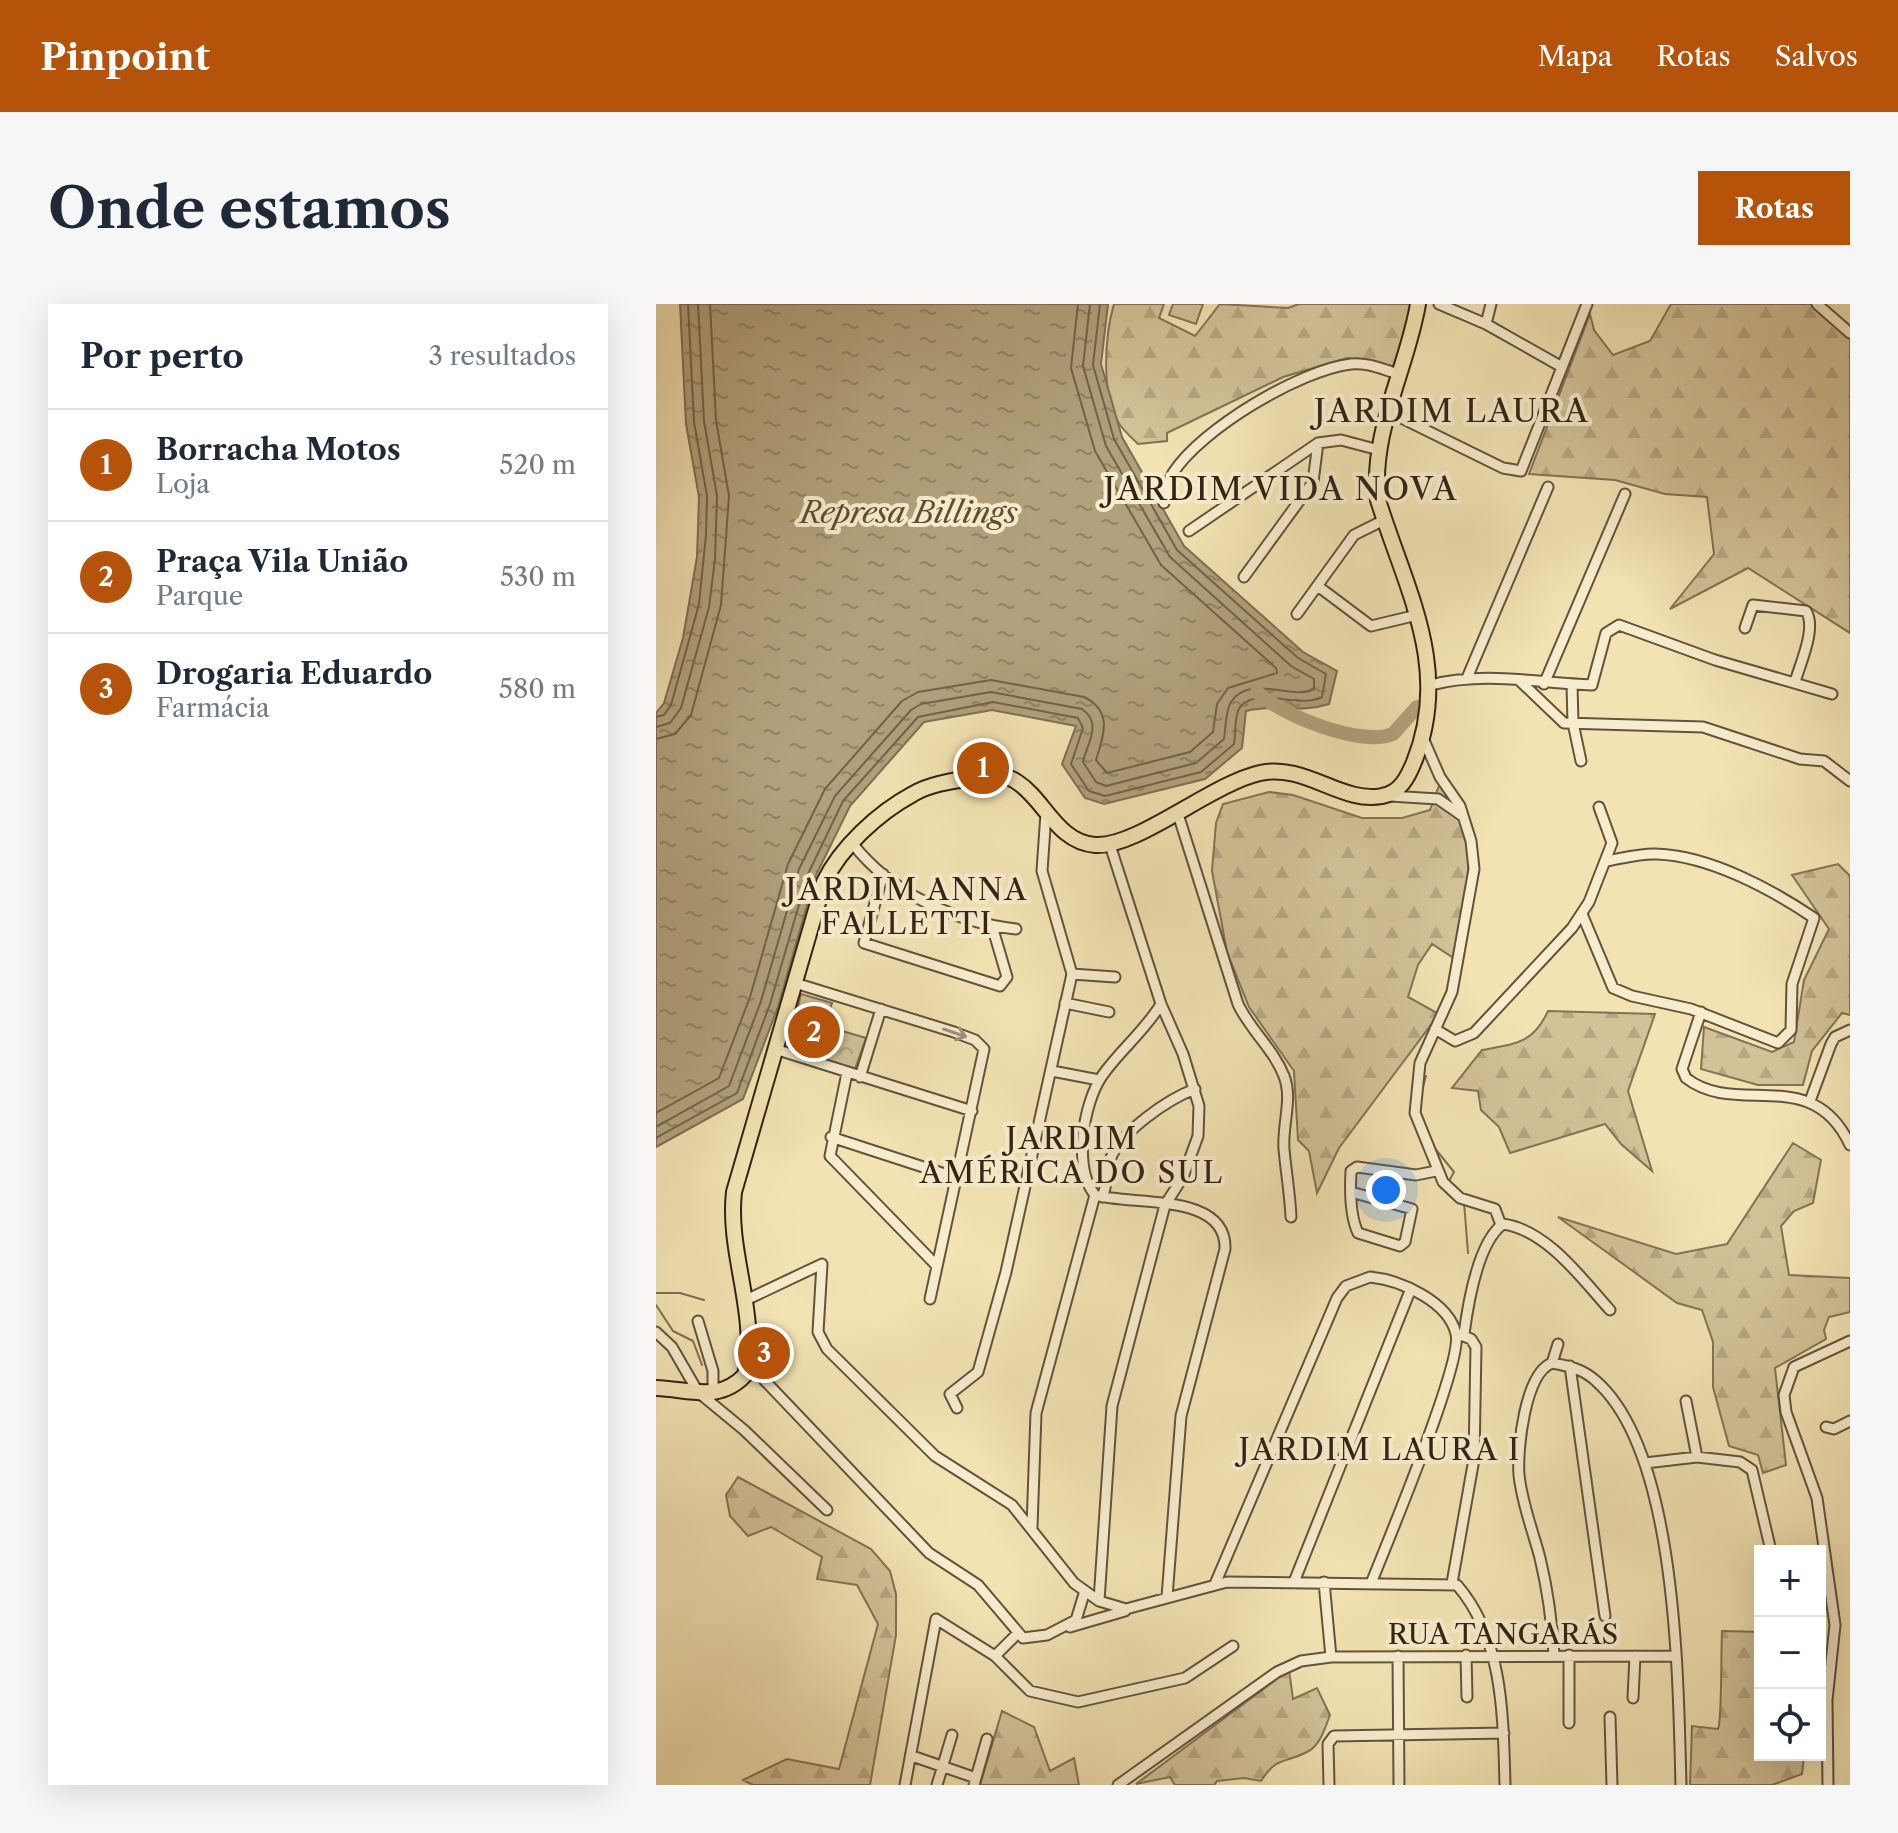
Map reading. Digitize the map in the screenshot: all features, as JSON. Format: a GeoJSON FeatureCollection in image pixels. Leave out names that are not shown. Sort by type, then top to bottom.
{"type":"FeatureCollection","features":[{"type":"Feature","properties":{"kind":"main road"},"geometry":{"type":"LineString","coordinates":[[656,1388],[713,1394],[738,1383],[745,1375],[748,1363],[746,1300],[733,1234],[733,1202],[824,882],[835,860],[852,843],[913,794],[985,775],[997,774],[1016,781],[1074,839],[1110,845],[1239,779],[1275,771],[1305,775],[1366,796],[1382,796],[1392,792],[1408,777],[1423,738],[1431,685],[1417,615],[1384,520],[1376,482],[1379,450],[1418,304]]}},
{"type":"Feature","properties":{"kind":"street"},"geometry":{"type":"LineString","coordinates":[[1439,304],[1486,324],[1562,367]]}},
{"type":"Feature","properties":{"kind":"street"},"geometry":{"type":"LineString","coordinates":[[1486,324],[1491,304]]}},
{"type":"Feature","properties":{"kind":"street"},"geometry":{"type":"LineString","coordinates":[[1389,412],[1518,473],[1587,304]]}},
{"type":"Feature","properties":{"kind":"street"},"geometry":{"type":"LineString","coordinates":[[1821,306],[1850,333]]}},
{"type":"Feature","properties":{"kind":"street"},"geometry":{"type":"LineString","coordinates":[[1164,503],[1173,475],[1188,455],[1267,397],[1320,373],[1354,363],[1399,374]]}},
{"type":"Feature","properties":{"kind":"street"},"geometry":{"type":"LineString","coordinates":[[1189,531],[1318,443],[1341,440],[1379,450]]}},
{"type":"Feature","properties":{"kind":"street"},"geometry":{"type":"LineString","coordinates":[[1244,577],[1313,482],[1318,443]]}},
{"type":"Feature","properties":{"kind":"street"},"geometry":{"type":"LineString","coordinates":[[1467,678],[1548,487]]}},
{"type":"Feature","properties":{"kind":"street"},"geometry":{"type":"LineString","coordinates":[[1544,684],[1625,494]]}},
{"type":"Feature","properties":{"kind":"street"},"geometry":{"type":"LineString","coordinates":[[1297,614],[1354,535],[1384,520]]}},
{"type":"Feature","properties":{"kind":"street"},"geometry":{"type":"LineString","coordinates":[[1319,587],[1371,626],[1417,615]]}},
{"type":"Feature","properties":{"kind":"street"},"geometry":{"type":"LineString","coordinates":[[1745,628],[1753,605],[1806,611],[1810,616],[1808,634],[1795,682]]}},
{"type":"Feature","properties":{"kind":"street"},"geometry":{"type":"LineString","coordinates":[[1431,685],[1467,678],[1592,685],[1606,633],[1619,625],[1729,664],[1832,694]]}},
{"type":"Feature","properties":{"kind":"street"},"geometry":{"type":"LineString","coordinates":[[1521,682],[1558,720],[1703,727],[1800,759],[1824,761],[1850,781]]}},
{"type":"Feature","properties":{"kind":"street"},"geometry":{"type":"LineString","coordinates":[[1572,684],[1573,723],[1581,761]]}},
{"type":"Feature","properties":{"kind":"street"},"geometry":{"type":"LineString","coordinates":[[1423,738],[1464,818],[1471,841],[1474,869],[1454,982],[1446,1008],[1420,1063],[1415,1108],[1424,1140],[1438,1165],[1436,1171]]}},
{"type":"Feature","properties":{"kind":"street"},"geometry":{"type":"LineString","coordinates":[[1382,796],[1438,799],[1464,818]]}},
{"type":"Feature","properties":{"kind":"street"},"geometry":{"type":"LineString","coordinates":[[1435,1029],[1455,1041],[1474,1033],[1582,914],[1607,861],[1611,833],[1599,807]]}},
{"type":"Feature","properties":{"kind":"street"},"geometry":{"type":"LineString","coordinates":[[1177,811],[1238,1004],[1245,1019],[1265,1040],[1284,1077],[1288,1094],[1284,1147],[1291,1217]]}},
{"type":"Feature","properties":{"kind":"street"},"geometry":{"type":"LineString","coordinates":[[957,1408],[950,1394],[978,1372],[1006,1272],[1072,974],[1042,871],[1046,813]]}},
{"type":"Feature","properties":{"kind":"street"},"geometry":{"type":"LineString","coordinates":[[852,843],[883,874],[941,911],[992,926],[1016,929]]}},
{"type":"Feature","properties":{"kind":"street"},"geometry":{"type":"LineString","coordinates":[[1099,1601],[1112,1406],[1165,1205],[1183,1177],[1198,1136],[1199,1106],[1161,1004],[1110,845]]}},
{"type":"Feature","properties":{"kind":"street"},"geometry":{"type":"LineString","coordinates":[[1582,914],[1613,988],[1632,996],[1701,1012],[1778,1043],[1786,1039],[1791,1030],[1795,971],[1814,918],[1761,889],[1711,866],[1682,857],[1655,854],[1607,861]]}},
{"type":"Feature","properties":{"kind":"street"},"geometry":{"type":"LineString","coordinates":[[883,874],[864,943],[993,985],[1004,984],[1007,977],[992,926]]}},
{"type":"Feature","properties":{"kind":"street"},"geometry":{"type":"LineString","coordinates":[[1072,974],[1115,977]]}},
{"type":"Feature","properties":{"kind":"street"},"geometry":{"type":"LineString","coordinates":[[795,983],[980,1044],[985,1054],[954,1177],[930,1299]]}},
{"type":"Feature","properties":{"kind":"street"},"geometry":{"type":"LineString","coordinates":[[1065,1003],[1109,1012]]}},
{"type":"Feature","properties":{"kind":"street"},"geometry":{"type":"LineString","coordinates":[[1161,1004],[1146,1030],[1099,1080],[1081,1155],[1086,1179],[1099,1196],[1192,1208],[1209,1216],[1222,1228],[1225,1242],[1180,1419],[1167,1597]]}},
{"type":"Feature","properties":{"kind":"street"},"geometry":{"type":"LineString","coordinates":[[860,1077],[881,1009]]}},
{"type":"Feature","properties":{"kind":"street"},"geometry":{"type":"LineString","coordinates":[[1701,1012],[1682,1069],[1686,1078],[1714,1089],[1810,1101],[1838,1122],[1850,1145]]}},
{"type":"Feature","properties":{"kind":"street"},"geometry":{"type":"LineString","coordinates":[[1810,1101],[1831,1044],[1835,1037],[1850,1030]]}},
{"type":"Feature","properties":{"kind":"street"},"geometry":{"type":"LineString","coordinates":[[775,1049],[972,1111]]}},
{"type":"Feature","properties":{"kind":"street"},"geometry":{"type":"LineString","coordinates":[[1052,1071],[1099,1080]]}},
{"type":"Feature","properties":{"kind":"street"},"geometry":{"type":"LineString","coordinates":[[847,1073],[829,1151],[835,1165],[937,1266]]}},
{"type":"Feature","properties":{"kind":"street"},"geometry":{"type":"LineString","coordinates":[[1032,1527],[1036,1413],[1110,1161],[1121,1141],[1166,1102],[1195,1089]]}},
{"type":"Feature","properties":{"kind":"street"},"geometry":{"type":"LineString","coordinates":[[831,1137],[954,1177]]}},
{"type":"Feature","properties":{"kind":"street"},"geometry":{"type":"LineString","coordinates":[[1351,1192],[1412,1209],[1405,1242],[1400,1246],[1358,1233],[1351,1192],[1351,1173],[1357,1167],[1416,1175],[1436,1171]]}},
{"type":"Feature","properties":{"kind":"street"},"geometry":{"type":"LineString","coordinates":[[1436,1171],[1464,1199],[1495,1209],[1502,1224]]}},
{"type":"Feature","properties":{"kind":"street"},"geometry":{"type":"LineString","coordinates":[[1502,1224],[1521,1228],[1555,1253],[1610,1310]]}},
{"type":"Feature","properties":{"kind":"street"},"geometry":{"type":"LineString","coordinates":[[1372,1581],[1454,1359],[1483,1256],[1502,1224]]}},
{"type":"Feature","properties":{"kind":"street"},"geometry":{"type":"LineString","coordinates":[[746,1300],[822,1264],[818,1332],[827,1349],[935,1456],[999,1495],[1032,1527],[1084,1594],[1119,1608],[1133,1608]]}},
{"type":"Feature","properties":{"kind":"street"},"geometry":{"type":"LineString","coordinates":[[1215,1584],[1342,1291],[1370,1277],[1439,1304],[1451,1316],[1460,1334],[1476,1347],[1475,1444],[1452,1583]]}},
{"type":"Feature","properties":{"kind":"street"},"geometry":{"type":"LineString","coordinates":[[1294,1582],[1410,1291]]}},
{"type":"Feature","properties":{"kind":"street"},"geometry":{"type":"LineString","coordinates":[[698,1321],[713,1371],[713,1394]]}},
{"type":"Feature","properties":{"kind":"street"},"geometry":{"type":"LineString","coordinates":[[656,1332],[672,1347],[698,1392],[744,1430],[827,1510]]}},
{"type":"Feature","properties":{"kind":"street"},"geometry":{"type":"LineString","coordinates":[[1828,1785],[1827,1700],[1835,1625],[1817,1498],[1786,1412],[1784,1395],[1794,1367],[1850,1341]]}},
{"type":"Feature","properties":{"kind":"street"},"geometry":{"type":"LineString","coordinates":[[1554,1655],[1552,1615],[1525,1508],[1519,1460],[1523,1426],[1537,1373],[1552,1363],[1558,1344]]}},
{"type":"Feature","properties":{"kind":"street"},"geometry":{"type":"LineString","coordinates":[[748,1363],[929,1553],[978,1585],[1020,1636]]}},
{"type":"Feature","properties":{"kind":"street"},"geometry":{"type":"LineString","coordinates":[[1552,1363],[1574,1367],[1598,1382],[1626,1417],[1645,1463],[1664,1550],[1681,1785]]}},
{"type":"Feature","properties":{"kind":"street"},"geometry":{"type":"LineString","coordinates":[[1574,1367],[1605,1616]]}},
{"type":"Feature","properties":{"kind":"street"},"geometry":{"type":"LineString","coordinates":[[1686,1401],[1697,1457]]}},
{"type":"Feature","properties":{"kind":"street"},"geometry":{"type":"LineString","coordinates":[[1826,1427],[1834,1429],[1850,1421]]}},
{"type":"Feature","properties":{"kind":"street"},"geometry":{"type":"LineString","coordinates":[[1645,1463],[1697,1457],[1748,1465],[1759,1492],[1770,1545]]}},
{"type":"Feature","properties":{"kind":"street"},"geometry":{"type":"LineString","coordinates":[[1324,1582],[1331,1657]]}},
{"type":"Feature","properties":{"kind":"street"},"geometry":{"type":"LineString","coordinates":[[995,1656],[1020,1636],[1059,1630],[1215,1584],[1452,1583],[1463,1593],[1493,1655],[1504,1733],[1505,1785]]}},
{"type":"Feature","properties":{"kind":"street"},"geometry":{"type":"LineString","coordinates":[[1059,1630],[1080,1616],[1084,1594]]}},
{"type":"Feature","properties":{"kind":"street"},"geometry":{"type":"LineString","coordinates":[[905,1785],[925,1691],[932,1624],[938,1619],[995,1656],[1030,1691],[1078,1702],[1185,1678],[1233,1646]]}},
{"type":"Feature","properties":{"kind":"street"},"geometry":{"type":"LineString","coordinates":[[1466,1655],[1467,1697]]}},
{"type":"Feature","properties":{"kind":"street"},"geometry":{"type":"LineString","coordinates":[[1569,1655],[1569,1723]]}},
{"type":"Feature","properties":{"kind":"street"},"geometry":{"type":"LineString","coordinates":[[1398,1656],[1399,1785]]}},
{"type":"Feature","properties":{"kind":"street"},"geometry":{"type":"LineString","coordinates":[[1633,1698],[1635,1656]]}},
{"type":"Feature","properties":{"kind":"street","name":"RUA TANGARÁS"},"geometry":{"type":"LineString","coordinates":[[1118,1785],[1286,1666],[1331,1657],[1674,1656]]}},
{"type":"Feature","properties":{"kind":"street"},"geometry":{"type":"LineString","coordinates":[[1610,1717],[1612,1785]]}},
{"type":"Feature","properties":{"kind":"street"},"geometry":{"type":"LineString","coordinates":[[1329,1785],[1328,1744],[1334,1736],[1504,1733]]}},
{"type":"Feature","properties":{"kind":"street"},"geometry":{"type":"LineString","coordinates":[[937,1785],[952,1735]]}},
{"type":"Feature","properties":{"kind":"street"},"geometry":{"type":"LineString","coordinates":[[912,1756],[975,1782],[987,1739]]}},
{"type":"Feature","properties":{"kind":"green space"},"geometry":{"type":"Polygon","coordinates":[[[1114,304],[1164,304],[1159,318],[1195,336],[1220,304],[1288,308],[1299,304],[1411,304],[1407,328],[1393,366],[1347,358],[1283,377],[1167,433],[1167,441],[1138,444],[1120,425],[1109,399],[1106,366],[1114,304]]]}},
{"type":"Feature","properties":{"kind":"green space"},"geometry":{"type":"Polygon","coordinates":[[[1173,304],[1203,304],[1196,324],[1169,315],[1173,304]]]}},
{"type":"Feature","properties":{"kind":"green space"},"geometry":{"type":"Polygon","coordinates":[[[1671,304],[1814,304],[1850,337],[1850,633],[1748,568],[1670,609],[1714,554],[1707,497],[1665,494],[1615,480],[1529,474],[1590,314],[1594,330],[1613,355],[1650,341],[1671,304]]]}},
{"type":"Feature","properties":{"kind":"green space"},"geometry":{"type":"Polygon","coordinates":[[[1440,783],[1464,831],[1468,851],[1466,888],[1455,959],[1432,944],[1418,965],[1408,997],[1439,1014],[1339,1148],[1317,1193],[1309,1151],[1298,1140],[1294,1071],[1249,1007],[1227,952],[1212,871],[1216,823],[1223,804],[1269,792],[1293,795],[1362,818],[1402,818],[1430,810],[1440,783]]]}},
{"type":"Feature","properties":{"kind":"green space"},"geometry":{"type":"Polygon","coordinates":[[[1838,864],[1850,876],[1850,1015],[1842,1013],[1812,1051],[1803,1085],[1758,1085],[1701,1069],[1704,1027],[1772,1052],[1794,1042],[1804,980],[1829,929],[1792,875],[1838,864]]]}},
{"type":"Feature","properties":{"kind":"green space"},"geometry":{"type":"Polygon","coordinates":[[[801,994],[832,1003],[825,1026],[866,1038],[855,1069],[794,1052],[788,1047],[801,994]]]}},
{"type":"Feature","properties":{"kind":"green space"},"geometry":{"type":"Polygon","coordinates":[[[1548,1011],[1655,1014],[1628,1091],[1652,1171],[1621,1144],[1605,1124],[1510,1153],[1499,1127],[1481,1110],[1478,1091],[1452,1088],[1482,1050],[1522,1041],[1536,1030],[1548,1011]]]}},
{"type":"Feature","properties":{"kind":"green space"},"geometry":{"type":"Polygon","coordinates":[[[1793,1143],[1821,1160],[1813,1203],[1794,1211],[1781,1226],[1789,1275],[1850,1278],[1850,1312],[1829,1317],[1824,1330],[1826,1339],[1775,1368],[1786,1465],[1763,1473],[1758,1455],[1729,1446],[1713,1387],[1713,1342],[1702,1310],[1677,1303],[1558,1217],[1676,1254],[1727,1244],[1793,1143]]]}},
{"type":"Feature","properties":{"kind":"green space"},"geometry":{"type":"Polygon","coordinates":[[[738,1477],[871,1549],[890,1571],[896,1594],[896,1635],[870,1785],[753,1785],[743,1780],[787,1759],[839,1769],[878,1624],[857,1585],[817,1579],[822,1557],[771,1527],[748,1536],[730,1516],[726,1495],[738,1477]]]}},
{"type":"Feature","properties":{"kind":"green space"},"geometry":{"type":"Polygon","coordinates":[[[1722,1631],[1754,1632],[1754,1761],[1803,1761],[1802,1774],[1772,1785],[1690,1785],[1692,1726],[1718,1729],[1722,1631]]]}},
{"type":"Feature","properties":{"kind":"green space"},"geometry":{"type":"Polygon","coordinates":[[[1289,1670],[1293,1699],[1317,1688],[1330,1715],[1322,1736],[1312,1749],[1277,1764],[1261,1781],[1244,1778],[1217,1781],[1214,1785],[1175,1785],[1170,1777],[1136,1784],[1289,1670]]]}},
{"type":"Feature","properties":{"kind":"green space"},"geometry":{"type":"Polygon","coordinates":[[[1002,1711],[1034,1727],[1050,1771],[1074,1758],[1079,1785],[980,1785],[1002,1711]]]}},
{"type":"Feature","properties":{"kind":"water","name":"Represa Billings"},"geometry":{"type":"Polygon","coordinates":[[[680,304],[1108,304],[1101,364],[1122,437],[1184,546],[1303,652],[1337,671],[1329,704],[1246,711],[1242,748],[1205,779],[1104,804],[1085,798],[1062,764],[1076,726],[992,710],[924,722],[850,806],[815,877],[778,1007],[743,1099],[656,1147],[656,713],[664,703],[683,638],[697,557],[699,497],[686,424],[680,304]]]}},
{"type":"Feature","properties":{"kind":"waterway"},"geometry":{"type":"LineString","coordinates":[[1257,692],[1302,719],[1361,736],[1393,734],[1417,707]]}},
{"type":"Feature","properties":{"kind":"waterway"},"geometry":{"type":"LineString","coordinates":[[1421,1094],[1426,1076]]}},
{"type":"Feature","properties":{"kind":"waterway"},"geometry":{"type":"LineString","coordinates":[[1419,1108],[1428,1132]]}},
{"type":"Feature","properties":{"kind":"waterway"},"geometry":{"type":"LineString","coordinates":[[1433,1146],[1454,1172],[1449,1181],[1452,1185]]}},
{"type":"Feature","properties":{"kind":"waterway"},"geometry":{"type":"LineString","coordinates":[[1464,1202],[1468,1253]]}},
{"type":"Feature","properties":{"kind":"waterway"},"geometry":{"type":"LineString","coordinates":[[656,1293],[680,1293],[704,1300]]}},
{"type":"Feature","properties":{"kind":"waterway"},"geometry":{"type":"LineString","coordinates":[[656,1305],[673,1331],[693,1341],[702,1365]]}},
{"type":"Feature","properties":{"kind":"place","name":"Borracha Motos"},"geometry":{"type":"Point","coordinates":[983,768]}},
{"type":"Feature","properties":{"kind":"place","name":"Praça Vila União"},"geometry":{"type":"Point","coordinates":[814,1032]}},
{"type":"Feature","properties":{"kind":"place","name":"Drogaria Eduardo"},"geometry":{"type":"Point","coordinates":[764,1353]}},
{"type":"Feature","properties":{"kind":"district","name":"JARDIM LAURA"},"geometry":{"type":"Point","coordinates":[1452,411]}},
{"type":"Feature","properties":{"kind":"district","name":"JARDIM VIDA NOVA"},"geometry":{"type":"Point","coordinates":[1281,489]}},
{"type":"Feature","properties":{"kind":"district","name":"JARDIM ANNA FALLETTI"},"geometry":{"type":"Point","coordinates":[907,907]}},
{"type":"Feature","properties":{"kind":"district","name":"JARDIM AMÉRICA DO SUL"},"geometry":{"type":"Point","coordinates":[1072,1156]}},
{"type":"Feature","properties":{"kind":"district","name":"JARDIM LAURA I"},"geometry":{"type":"Point","coordinates":[1380,1450]}}]}
